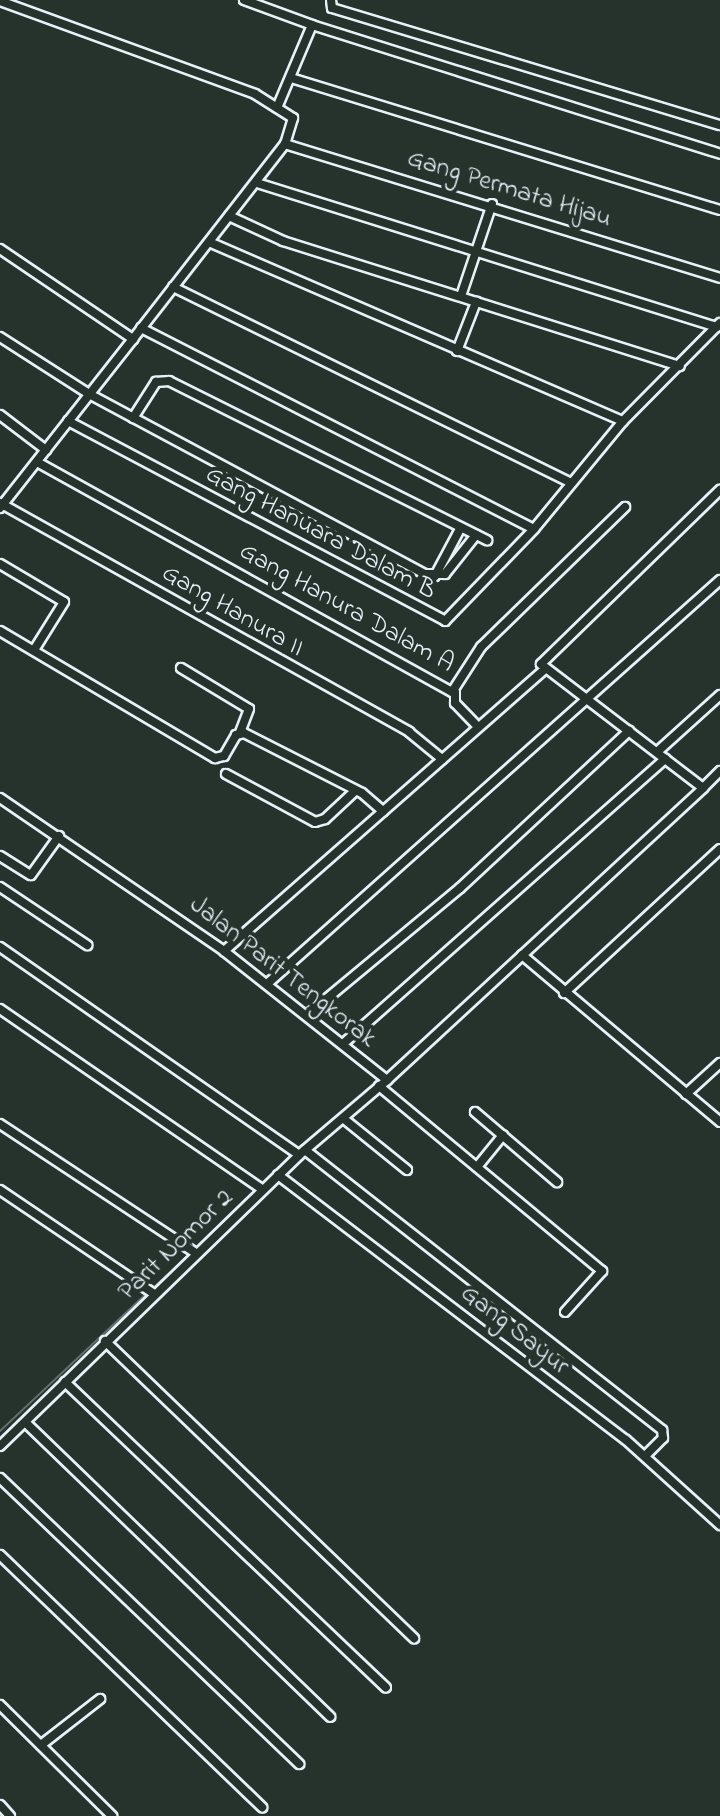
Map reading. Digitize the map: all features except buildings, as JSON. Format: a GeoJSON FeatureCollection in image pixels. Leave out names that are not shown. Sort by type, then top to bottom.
{"type":"FeatureCollection","features":[{"type":"Feature","properties":{"kind":"street"},"geometry":{"type":"LineString","coordinates":[[244,0],[312,25],[720,154]]}},
{"type":"Feature","properties":{"kind":"street"},"geometry":{"type":"LineString","coordinates":[[331,0],[332,8],[720,125]]}},
{"type":"Feature","properties":{"kind":"street"},"geometry":{"type":"LineString","coordinates":[[0,1],[189,68],[277,108],[294,120],[285,144],[257,183],[1,505]]}},
{"type":"Feature","properties":{"kind":"street"},"geometry":{"type":"LineString","coordinates":[[277,108],[312,25]]}},
{"type":"Feature","properties":{"kind":"street"},"geometry":{"type":"LineString","coordinates":[[291,78],[720,210]]}},
{"type":"Feature","properties":{"kind":"street","name":"Gang Permata Hijau"},"geometry":{"type":"LineString","coordinates":[[285,144],[492,204],[720,278]]}},
{"type":"Feature","properties":{"kind":"street"},"geometry":{"type":"LineString","coordinates":[[257,183],[719,325]]}},
{"type":"Feature","properties":{"kind":"street"},"geometry":{"type":"LineString","coordinates":[[461,296],[492,204]]}},
{"type":"Feature","properties":{"kind":"street"},"geometry":{"type":"LineString","coordinates":[[229,216],[283,241],[680,366]]}},
{"type":"Feature","properties":{"kind":"street"},"geometry":{"type":"LineString","coordinates":[[209,242],[623,421]]}},
{"type":"Feature","properties":{"kind":"street"},"geometry":{"type":"LineString","coordinates":[[0,249],[133,339]]}},
{"type":"Feature","properties":{"kind":"street"},"geometry":{"type":"LineString","coordinates":[[173,287],[571,483]]}},
{"type":"Feature","properties":{"kind":"street"},"geometry":{"type":"LineString","coordinates":[[457,351],[476,302]]}},
{"type":"Feature","properties":{"kind":"street","name":"Gang Hanuara Dalam B"},"geometry":{"type":"LineString","coordinates":[[68,421],[443,621],[534,529],[623,421],[719,325]]}},
{"type":"Feature","properties":{"kind":"street"},"geometry":{"type":"LineString","coordinates":[[141,328],[534,529]]}},
{"type":"Feature","properties":{"kind":"street"},"geometry":{"type":"LineString","coordinates":[[0,337],[89,394],[435,576],[445,574],[476,535]]}},
{"type":"Feature","properties":{"kind":"street"},"geometry":{"type":"LineString","coordinates":[[133,418],[156,382],[169,381],[487,540]]}},
{"type":"Feature","properties":{"kind":"street"},"geometry":{"type":"LineString","coordinates":[[0,415],[46,450]]}},
{"type":"Feature","properties":{"kind":"street","name":"Gang Hanura Dalam A"},"geometry":{"type":"LineString","coordinates":[[37,462],[455,692],[481,647],[625,507]]}},
{"type":"Feature","properties":{"kind":"street"},"geometry":{"type":"LineString","coordinates":[[703,788],[544,670],[543,662],[720,490]]}},
{"type":"Feature","properties":{"kind":"street","name":"Gang Hanura II"},"geometry":{"type":"LineString","coordinates":[[1,505],[409,732],[442,759]]}},
{"type":"Feature","properties":{"kind":"street"},"geometry":{"type":"LineString","coordinates":[[435,576],[461,527]]}},
{"type":"Feature","properties":{"kind":"street"},"geometry":{"type":"LineString","coordinates":[[0,564],[64,602],[34,650]]}},
{"type":"Feature","properties":{"kind":"street"},"geometry":{"type":"LineString","coordinates":[[267,984],[589,702],[720,580]]}},
{"type":"Feature","properties":{"kind":"street"},"geometry":{"type":"LineString","coordinates":[[0,631],[215,758],[224,756],[240,733],[249,709],[181,668]]}},
{"type":"Feature","properties":{"kind":"street"},"geometry":{"type":"LineString","coordinates":[[224,951],[544,670]]}},
{"type":"Feature","properties":{"kind":"street"},"geometry":{"type":"LineString","coordinates":[[455,692],[455,703],[477,726]]}},
{"type":"Feature","properties":{"kind":"street"},"geometry":{"type":"LineString","coordinates":[[657,752],[720,695]]}},
{"type":"Feature","properties":{"kind":"street"},"geometry":{"type":"LineString","coordinates":[[307,1015],[460,888],[629,731]]}},
{"type":"Feature","properties":{"kind":"street"},"geometry":{"type":"LineString","coordinates":[[240,733],[355,791],[383,811]]}},
{"type":"Feature","properties":{"kind":"street"},"geometry":{"type":"LineString","coordinates":[[344,1043],[665,759]]}},
{"type":"Feature","properties":{"kind":"street","name":"Jalan Parit Tengkorak"},"geometry":{"type":"LineString","coordinates":[[0,798],[224,951],[387,1080],[720,771]]}},
{"type":"Feature","properties":{"kind":"street"},"geometry":{"type":"LineString","coordinates":[[226,774],[315,822],[325,819],[355,791]]}},
{"type":"Feature","properties":{"kind":"street"},"geometry":{"type":"LineString","coordinates":[[0,856],[31,875],[59,836]]}},
{"type":"Feature","properties":{"kind":"street"},"geometry":{"type":"LineString","coordinates":[[564,993],[720,849]]}},
{"type":"Feature","properties":{"kind":"street"},"geometry":{"type":"LineString","coordinates":[[0,887],[87,945]]}},
{"type":"Feature","properties":{"kind":"street"},"geometry":{"type":"LineString","coordinates":[[0,947],[302,1152],[662,1430],[663,1438],[645,1456]]}},
{"type":"Feature","properties":{"kind":"street"},"geometry":{"type":"LineString","coordinates":[[522,955],[564,993],[690,1091],[720,1122]]}},
{"type":"Feature","properties":{"kind":"street"},"geometry":{"type":"LineString","coordinates":[[0,1009],[263,1190]]}},
{"type":"Feature","properties":{"kind":"street"},"geometry":{"type":"LineString","coordinates":[[690,1091],[720,1063]]}},
{"type":"Feature","properties":{"kind":"street","name":"Parit Nomor 2"},"geometry":{"type":"LineString","coordinates":[[2,1441],[26,1423],[105,1341],[302,1152],[387,1080]]}},
{"type":"Feature","properties":{"kind":"street"},"geometry":{"type":"LineString","coordinates":[[379,1086],[602,1271],[565,1312]]}},
{"type":"Feature","properties":{"kind":"street"},"geometry":{"type":"LineString","coordinates":[[475,1112],[557,1182]]}},
{"type":"Feature","properties":{"kind":"street"},"geometry":{"type":"LineString","coordinates":[[344,1119],[407,1170]]}},
{"type":"Feature","properties":{"kind":"street"},"geometry":{"type":"LineString","coordinates":[[0,1124],[197,1254]]}},
{"type":"Feature","properties":{"kind":"street"},"geometry":{"type":"LineString","coordinates":[[477,1167],[503,1135]]}},
{"type":"Feature","properties":{"kind":"street","name":"Gang Sayur"},"geometry":{"type":"LineString","coordinates":[[278,1175],[645,1456],[720,1525]]}},
{"type":"Feature","properties":{"kind":"street"},"geometry":{"type":"LineString","coordinates":[[0,1190],[154,1294]]}},
{"type":"Feature","properties":{"kind":"street"},"geometry":{"type":"LineString","coordinates":[[105,1341],[414,1638]]}},
{"type":"Feature","properties":{"kind":"street"},"geometry":{"type":"LineString","coordinates":[[65,1382],[386,1688]]}},
{"type":"Feature","properties":{"kind":"street"},"geometry":{"type":"LineString","coordinates":[[26,1423],[330,1717]]}},
{"type":"Feature","properties":{"kind":"street"},"geometry":{"type":"LineString","coordinates":[[0,1478],[299,1764]]}},
{"type":"Feature","properties":{"kind":"street"},"geometry":{"type":"LineString","coordinates":[[0,1555],[262,1807]]}},
{"type":"Feature","properties":{"kind":"street"},"geometry":{"type":"LineString","coordinates":[[41,1745],[100,1699]]}},
{"type":"Feature","properties":{"kind":"street"},"geometry":{"type":"LineString","coordinates":[[0,1705],[112,1816]]}},
{"type":"Feature","properties":{"kind":"street"},"geometry":{"type":"LineString","coordinates":[[0,1805],[10,1816]]}},
{"type":"Feature","properties":{"kind":"waterway"},"geometry":{"type":"LineString","coordinates":[[676,1080],[687,1088]]}},
{"type":"Feature","properties":{"kind":"waterway"},"geometry":{"type":"LineString","coordinates":[[692,1092],[720,1115]]}},
{"type":"Feature","properties":{"kind":"waterway"},"geometry":{"type":"LineString","coordinates":[[194,1250],[207,1238]]}},
{"type":"Feature","properties":{"kind":"waterway"},"geometry":{"type":"LineString","coordinates":[[153,1288],[190,1254]]}},
{"type":"Feature","properties":{"kind":"waterway"},"geometry":{"type":"LineString","coordinates":[[0,1431],[148,1292]]}}]}
